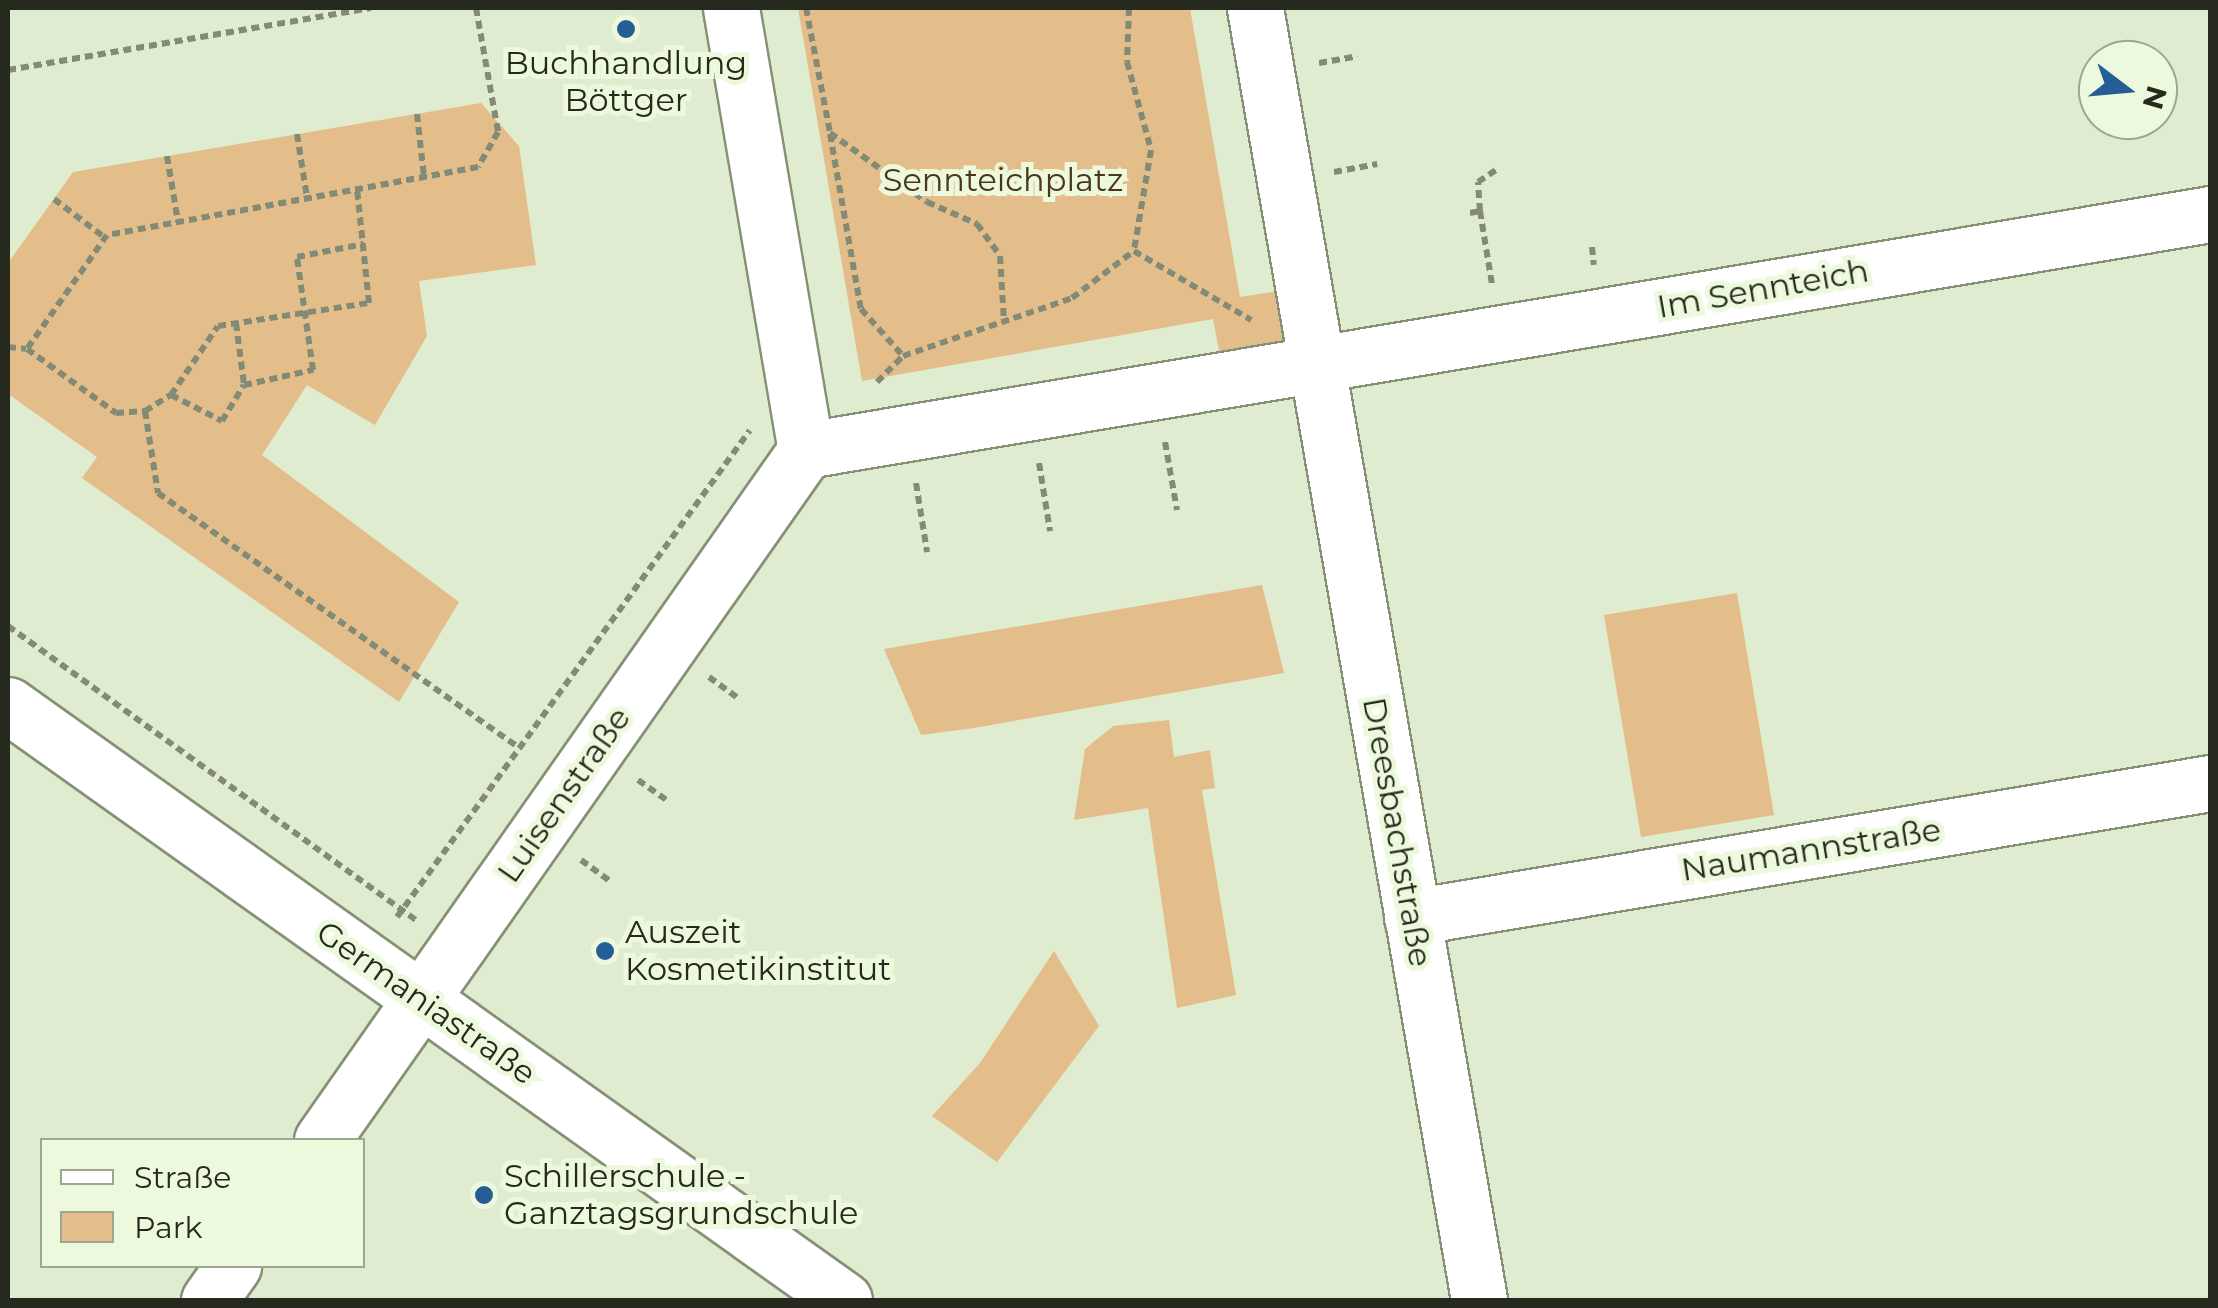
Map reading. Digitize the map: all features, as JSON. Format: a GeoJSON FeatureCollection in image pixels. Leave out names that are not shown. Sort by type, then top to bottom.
{"type":"FeatureCollection","features":[{"type":"Feature","properties":{"kind":"street"},"geometry":{"type":"LineString","coordinates":[[733,18],[803,433],[907,433],[1316,364],[1255,8]]}},
{"type":"Feature","properties":{"kind":"street","name":"Im Sennteich"},"geometry":{"type":"LineString","coordinates":[[1316,364],[2210,214]]}},
{"type":"Feature","properties":{"kind":"street","name":"Dreesbachstraße"},"geometry":{"type":"LineString","coordinates":[[1316,364],[1479,1300]]}},
{"type":"Feature","properties":{"kind":"street","name":"Luisenstraße"},"geometry":{"type":"LineString","coordinates":[[323,1138],[458,950],[803,433]]}},
{"type":"Feature","properties":{"kind":"street","name":"Germaniastraße"},"geometry":{"type":"LineString","coordinates":[[8,705],[844,1300]]}},
{"type":"Feature","properties":{"kind":"street","name":"Naumannstraße"},"geometry":{"type":"LineString","coordinates":[[1412,916],[2210,783]]}},
{"type":"Feature","properties":{"kind":"street"},"geometry":{"type":"LineString","coordinates":[[209,1300],[233,1268]]}},
{"type":"Feature","properties":{"kind":"path"},"geometry":{"type":"LineString","coordinates":[[8,70],[371,8]]}},
{"type":"Feature","properties":{"kind":"path"},"geometry":{"type":"LineString","coordinates":[[26,349],[104,237],[478,167],[498,132],[476,8]]}},
{"type":"Feature","properties":{"kind":"path"},"geometry":{"type":"LineString","coordinates":[[806,8],[860,309],[903,356]]}},
{"type":"Feature","properties":{"kind":"path"},"geometry":{"type":"LineString","coordinates":[[366,960],[748,430],[803,433],[903,356],[1072,298],[1134,250],[1151,150],[1127,62],[1129,8]]}},
{"type":"Feature","properties":{"kind":"path"},"geometry":{"type":"LineString","coordinates":[[417,114],[424,177]]}},
{"type":"Feature","properties":{"kind":"path"},"geometry":{"type":"LineString","coordinates":[[830,132],[927,202],[977,224],[1000,256],[1004,322]]}},
{"type":"Feature","properties":{"kind":"path"},"geometry":{"type":"LineString","coordinates":[[297,134],[306,198]]}},
{"type":"Feature","properties":{"kind":"path"},"geometry":{"type":"LineString","coordinates":[[168,156],[178,222]]}},
{"type":"Feature","properties":{"kind":"path"},"geometry":{"type":"LineString","coordinates":[[1497,169],[1478,182],[1500,333]]}},
{"type":"Feature","properties":{"kind":"path"},"geometry":{"type":"LineString","coordinates":[[8,346],[26,349],[116,413],[145,412],[170,395],[218,326],[370,302],[357,189]]}},
{"type":"Feature","properties":{"kind":"path"},"geometry":{"type":"LineString","coordinates":[[54,199],[104,237]]}},
{"type":"Feature","properties":{"kind":"path"},"geometry":{"type":"LineString","coordinates":[[1470,213],[1480,211]]}},
{"type":"Feature","properties":{"kind":"path"},"geometry":{"type":"LineString","coordinates":[[244,385],[313,370],[297,257],[364,244]]}},
{"type":"Feature","properties":{"kind":"path"},"geometry":{"type":"LineString","coordinates":[[1134,250],[1252,320],[1264,373]]}},
{"type":"Feature","properties":{"kind":"path"},"geometry":{"type":"LineString","coordinates":[[170,395],[222,422],[244,385],[236,323]]}},
{"type":"Feature","properties":{"kind":"path"},"geometry":{"type":"LineString","coordinates":[[1157,391],[1177,510]]}},
{"type":"Feature","properties":{"kind":"path"},"geometry":{"type":"LineString","coordinates":[[145,412],[158,493],[519,748]]}},
{"type":"Feature","properties":{"kind":"path"},"geometry":{"type":"LineString","coordinates":[[1030,412],[1050,532]]}},
{"type":"Feature","properties":{"kind":"path"},"geometry":{"type":"LineString","coordinates":[[907,433],[927,552]]}},
{"type":"Feature","properties":{"kind":"path"},"geometry":{"type":"LineString","coordinates":[[8,626],[458,950]]}},
{"type":"Feature","properties":{"kind":"green space","name":"Sennteichplatz"},"geometry":{"type":"Polygon","coordinates":[[[798,8],[1190,8],[1240,297],[1278,291],[1288,344],[1220,356],[1213,319],[862,381],[798,8]]]}},
{"type":"Feature","properties":{"kind":"green space"},"geometry":{"type":"Polygon","coordinates":[[[481,103],[519,146],[536,265],[419,281],[427,336],[375,425],[307,385],[262,455],[459,602],[399,702],[82,478],[97,457],[8,394],[8,263],[73,172],[481,103]]]}},
{"type":"Feature","properties":{"kind":"green space"},"geometry":{"type":"Polygon","coordinates":[[[1262,585],[1284,673],[974,728],[921,735],[884,649],[1262,585]]]}},
{"type":"Feature","properties":{"kind":"green space"},"geometry":{"type":"Polygon","coordinates":[[[1737,593],[1774,815],[1641,837],[1604,615],[1737,593]]]}},
{"type":"Feature","properties":{"kind":"green space"},"geometry":{"type":"Polygon","coordinates":[[[1169,720],[1174,757],[1210,750],[1215,788],[1202,790],[1236,995],[1177,1008],[1148,808],[1074,820],[1085,749],[1113,726],[1169,720]]]}},
{"type":"Feature","properties":{"kind":"green space"},"geometry":{"type":"Polygon","coordinates":[[[1054,951],[1099,1026],[997,1162],[932,1116],[980,1063],[1054,951]]]}},
{"type":"Feature","properties":{"kind":"place","name":"Buchhandlung Böttger"},"geometry":{"type":"Point","coordinates":[626,29]}},
{"type":"Feature","properties":{"kind":"place","name":"Auszeit Kosmetikinstitut"},"geometry":{"type":"Point","coordinates":[605,951]}},
{"type":"Feature","properties":{"kind":"place","name":"Schillerschule - Ganztagsgrundschule"},"geometry":{"type":"Point","coordinates":[484,1195]}}]}
